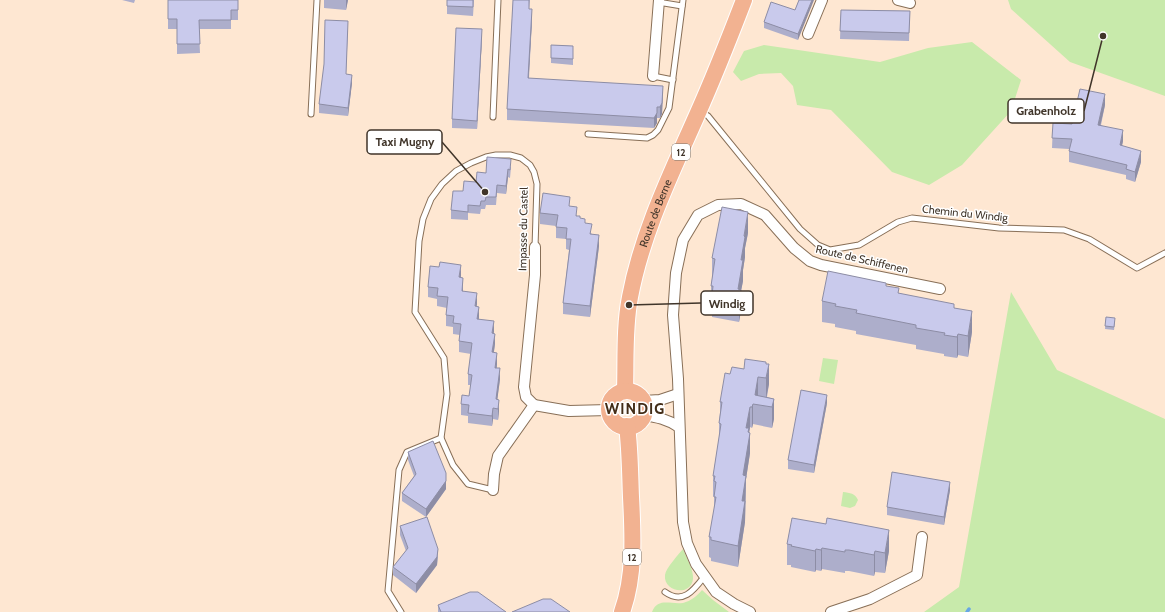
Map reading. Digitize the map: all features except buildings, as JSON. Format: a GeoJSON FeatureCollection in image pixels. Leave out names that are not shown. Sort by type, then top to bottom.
{"type":"FeatureCollection","features":[{"type":"Feature","properties":{"kind":"main road","name":"Route de Berne"},"geometry":{"type":"LineString","coordinates":[[625,391],[626,336],[629,305],[639,258],[665,189],[700,110],[744,0]]}},
{"type":"Feature","properties":{"kind":"main road"},"geometry":{"type":"LineString","coordinates":[[625,391],[635,393],[643,408],[637,423],[627,426],[613,420],[609,410],[611,400],[620,392],[625,391]]}},
{"type":"Feature","properties":{"kind":"main road","name":"12"},"geometry":{"type":"LineString","coordinates":[[622,612],[629,586],[632,541],[627,426]]}},
{"type":"Feature","properties":{"kind":"street"},"geometry":{"type":"LineString","coordinates":[[808,34],[822,0]]}},
{"type":"Feature","properties":{"kind":"street"},"geometry":{"type":"LineString","coordinates":[[898,0],[910,4]]}},
{"type":"Feature","properties":{"kind":"street"},"geometry":{"type":"LineString","coordinates":[[653,76],[659,1]]}},
{"type":"Feature","properties":{"kind":"street","name":"Route de Schiffenen"},"geometry":{"type":"LineString","coordinates":[[750,612],[734,604],[716,592],[704,576],[690,551],[683,522],[678,394],[673,316],[676,273],[683,240],[698,215],[718,204],[741,204],[765,215],[794,248],[810,260],[821,265],[940,289]]}},
{"type":"Feature","properties":{"kind":"street","name":"Impasse du Castel"},"geometry":{"type":"LineString","coordinates":[[534,405],[526,397],[524,387],[535,275],[535,247]]}},
{"type":"Feature","properties":{"kind":"street"},"geometry":{"type":"LineString","coordinates":[[643,408],[678,394]]}},
{"type":"Feature","properties":{"kind":"street"},"geometry":{"type":"LineString","coordinates":[[493,490],[494,474],[498,456],[534,405],[569,411],[609,410]]}},
{"type":"Feature","properties":{"kind":"street"},"geometry":{"type":"LineString","coordinates":[[643,408],[679,427]]}},
{"type":"Feature","properties":{"kind":"street"},"geometry":{"type":"LineString","coordinates":[[831,612],[870,599],[917,575],[922,537]]}},
{"type":"Feature","properties":{"kind":"lane"},"geometry":{"type":"LineString","coordinates":[[311,114],[317,0]]}},
{"type":"Feature","properties":{"kind":"lane"},"geometry":{"type":"LineString","coordinates":[[493,117],[498,0]]}},
{"type":"Feature","properties":{"kind":"lane"},"geometry":{"type":"LineString","coordinates":[[588,134],[647,138],[658,130],[669,108],[683,3],[659,1]]}},
{"type":"Feature","properties":{"kind":"lane"},"geometry":{"type":"LineString","coordinates":[[653,76],[673,80]]}},
{"type":"Feature","properties":{"kind":"lane","name":"Chemin du Windig"},"geometry":{"type":"LineString","coordinates":[[700,110],[708,116],[800,229],[818,245],[830,250],[859,245],[898,222],[912,218],[999,228],[1064,230],[1089,239],[1137,268],[1165,253]]}},
{"type":"Feature","properties":{"kind":"lane","name":"Impasse du Castel"},"geometry":{"type":"LineString","coordinates":[[441,438],[447,394],[444,358],[415,312],[419,241],[423,219],[431,199],[442,184],[456,171],[471,162],[496,155],[521,158],[530,165],[534,172],[537,184],[535,247]]}},
{"type":"Feature","properties":{"kind":"lane"},"geometry":{"type":"LineString","coordinates":[[401,612],[388,591],[399,470],[407,452],[441,438],[453,465],[468,484],[493,490]]}},
{"type":"Feature","properties":{"kind":"lane"},"geometry":{"type":"LineString","coordinates":[[665,592],[670,595],[681,597],[693,591],[704,576]]}},
{"type":"Feature","properties":{"kind":"green space"},"geometry":{"type":"Polygon","coordinates":[[[1008,0],[1165,0],[1165,96],[1070,62],[1011,9],[1008,0]]]}},
{"type":"Feature","properties":{"kind":"green space"},"geometry":{"type":"Polygon","coordinates":[[[972,42],[1021,80],[1011,111],[962,165],[929,185],[892,172],[831,110],[797,105],[793,86],[781,73],[759,74],[741,81],[733,72],[744,51],[764,45],[880,62],[928,48],[972,42]]]}},
{"type":"Feature","properties":{"kind":"green space"},"geometry":{"type":"Polygon","coordinates":[[[1011,292],[1057,370],[1165,419],[1165,612],[924,612],[959,587],[1011,292]]]}},
{"type":"Feature","properties":{"kind":"green space"},"geometry":{"type":"Polygon","coordinates":[[[823,358],[838,360],[834,384],[819,381],[823,358]]]}},
{"type":"Feature","properties":{"kind":"green space"},"geometry":{"type":"Polygon","coordinates":[[[843,492],[855,496],[858,500],[855,506],[850,508],[841,506],[843,492]]]}},
{"type":"Feature","properties":{"kind":"green space"},"geometry":{"type":"Polygon","coordinates":[[[683,549],[691,568],[693,579],[688,588],[678,590],[668,585],[665,575],[670,565],[683,549]]]}},
{"type":"Feature","properties":{"kind":"green space"},"geometry":{"type":"Polygon","coordinates":[[[702,590],[729,612],[652,612],[655,607],[661,603],[683,603],[689,601],[702,590]]]}},
{"type":"Feature","properties":{"kind":"place","name":"Grabenholz"},"geometry":{"type":"Point","coordinates":[1103,36]}},
{"type":"Feature","properties":{"kind":"place","name":"Taxi Mugny"},"geometry":{"type":"Point","coordinates":[485,192]}},
{"type":"Feature","properties":{"kind":"place","name":"Windig"},"geometry":{"type":"Point","coordinates":[629,305]}},
{"type":"Feature","properties":{"kind":"district","name":"WINDIG"},"geometry":{"type":"Point","coordinates":[635,409]}}]}
